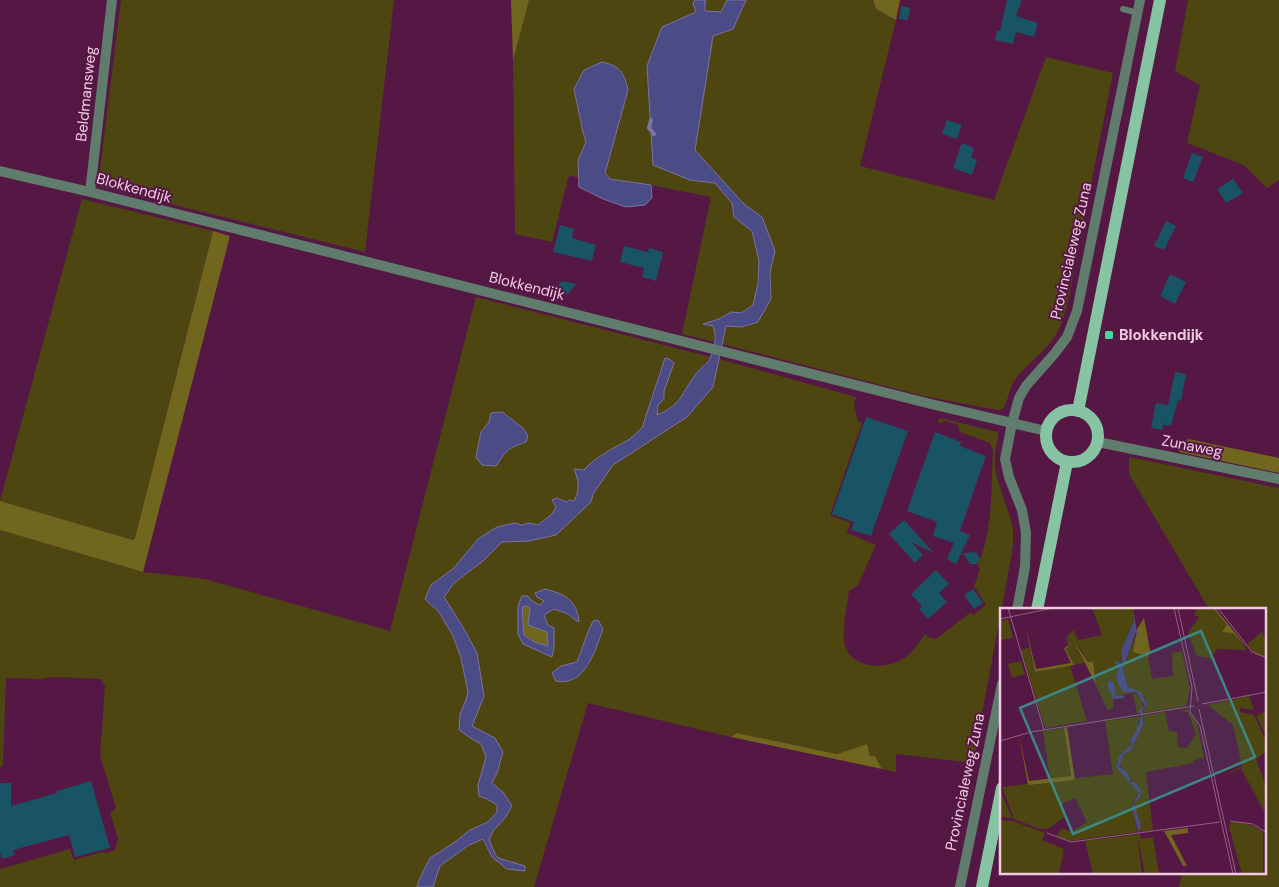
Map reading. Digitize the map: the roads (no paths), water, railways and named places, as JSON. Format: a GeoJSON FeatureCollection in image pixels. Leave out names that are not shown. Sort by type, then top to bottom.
{"type":"FeatureCollection","features":[{"type":"Feature","properties":{"kind":"main road"},"geometry":{"type":"LineString","coordinates":[[1078,411],[1160,0]]}},
{"type":"Feature","properties":{"kind":"main road"},"geometry":{"type":"LineString","coordinates":[[1067,410],[1078,411],[1092,419],[1098,430],[1098,442],[1094,452],[1088,457],[1079,462],[1067,462],[1056,457],[1049,449],[1046,431],[1056,415],[1067,410]]}},
{"type":"Feature","properties":{"kind":"main road"},"geometry":{"type":"LineString","coordinates":[[1038,608],[1067,462]]}},
{"type":"Feature","properties":{"kind":"main road"},"geometry":{"type":"LineString","coordinates":[[982,887],[1000,798]]}},
{"type":"Feature","properties":{"kind":"street","name":"Beldmansweg"},"geometry":{"type":"LineString","coordinates":[[90,192],[112,0]]}},
{"type":"Feature","properties":{"kind":"street","name":"Provincialeweg Zuna"},"geometry":{"type":"LineString","coordinates":[[1017,608],[1025,567],[1026,533],[1022,510],[1009,478],[1005,459],[1012,423],[1019,398],[1026,386],[1067,337],[1077,311],[1140,0]]}},
{"type":"Feature","properties":{"kind":"street","name":"Blokkendijk"},"geometry":{"type":"LineString","coordinates":[[0,171],[931,404],[1046,431]]}},
{"type":"Feature","properties":{"kind":"street","name":"Zunaweg"},"geometry":{"type":"LineString","coordinates":[[1098,442],[1279,479]]}},
{"type":"Feature","properties":{"kind":"street","name":"Provincialeweg Zuna"},"geometry":{"type":"LineString","coordinates":[[960,887],[1000,694]]}},
{"type":"Feature","properties":{"kind":"lane"},"geometry":{"type":"LineString","coordinates":[[1122,9],[1138,13]]}},
{"type":"Feature","properties":{"kind":"waterway"},"geometry":{"type":"LineString","coordinates":[[651,120],[649,128],[654,134]]}},
{"type":"Feature","properties":{"kind":"place","name":"Blokkendijk"},"geometry":{"type":"Point","coordinates":[1109,335]}}]}
